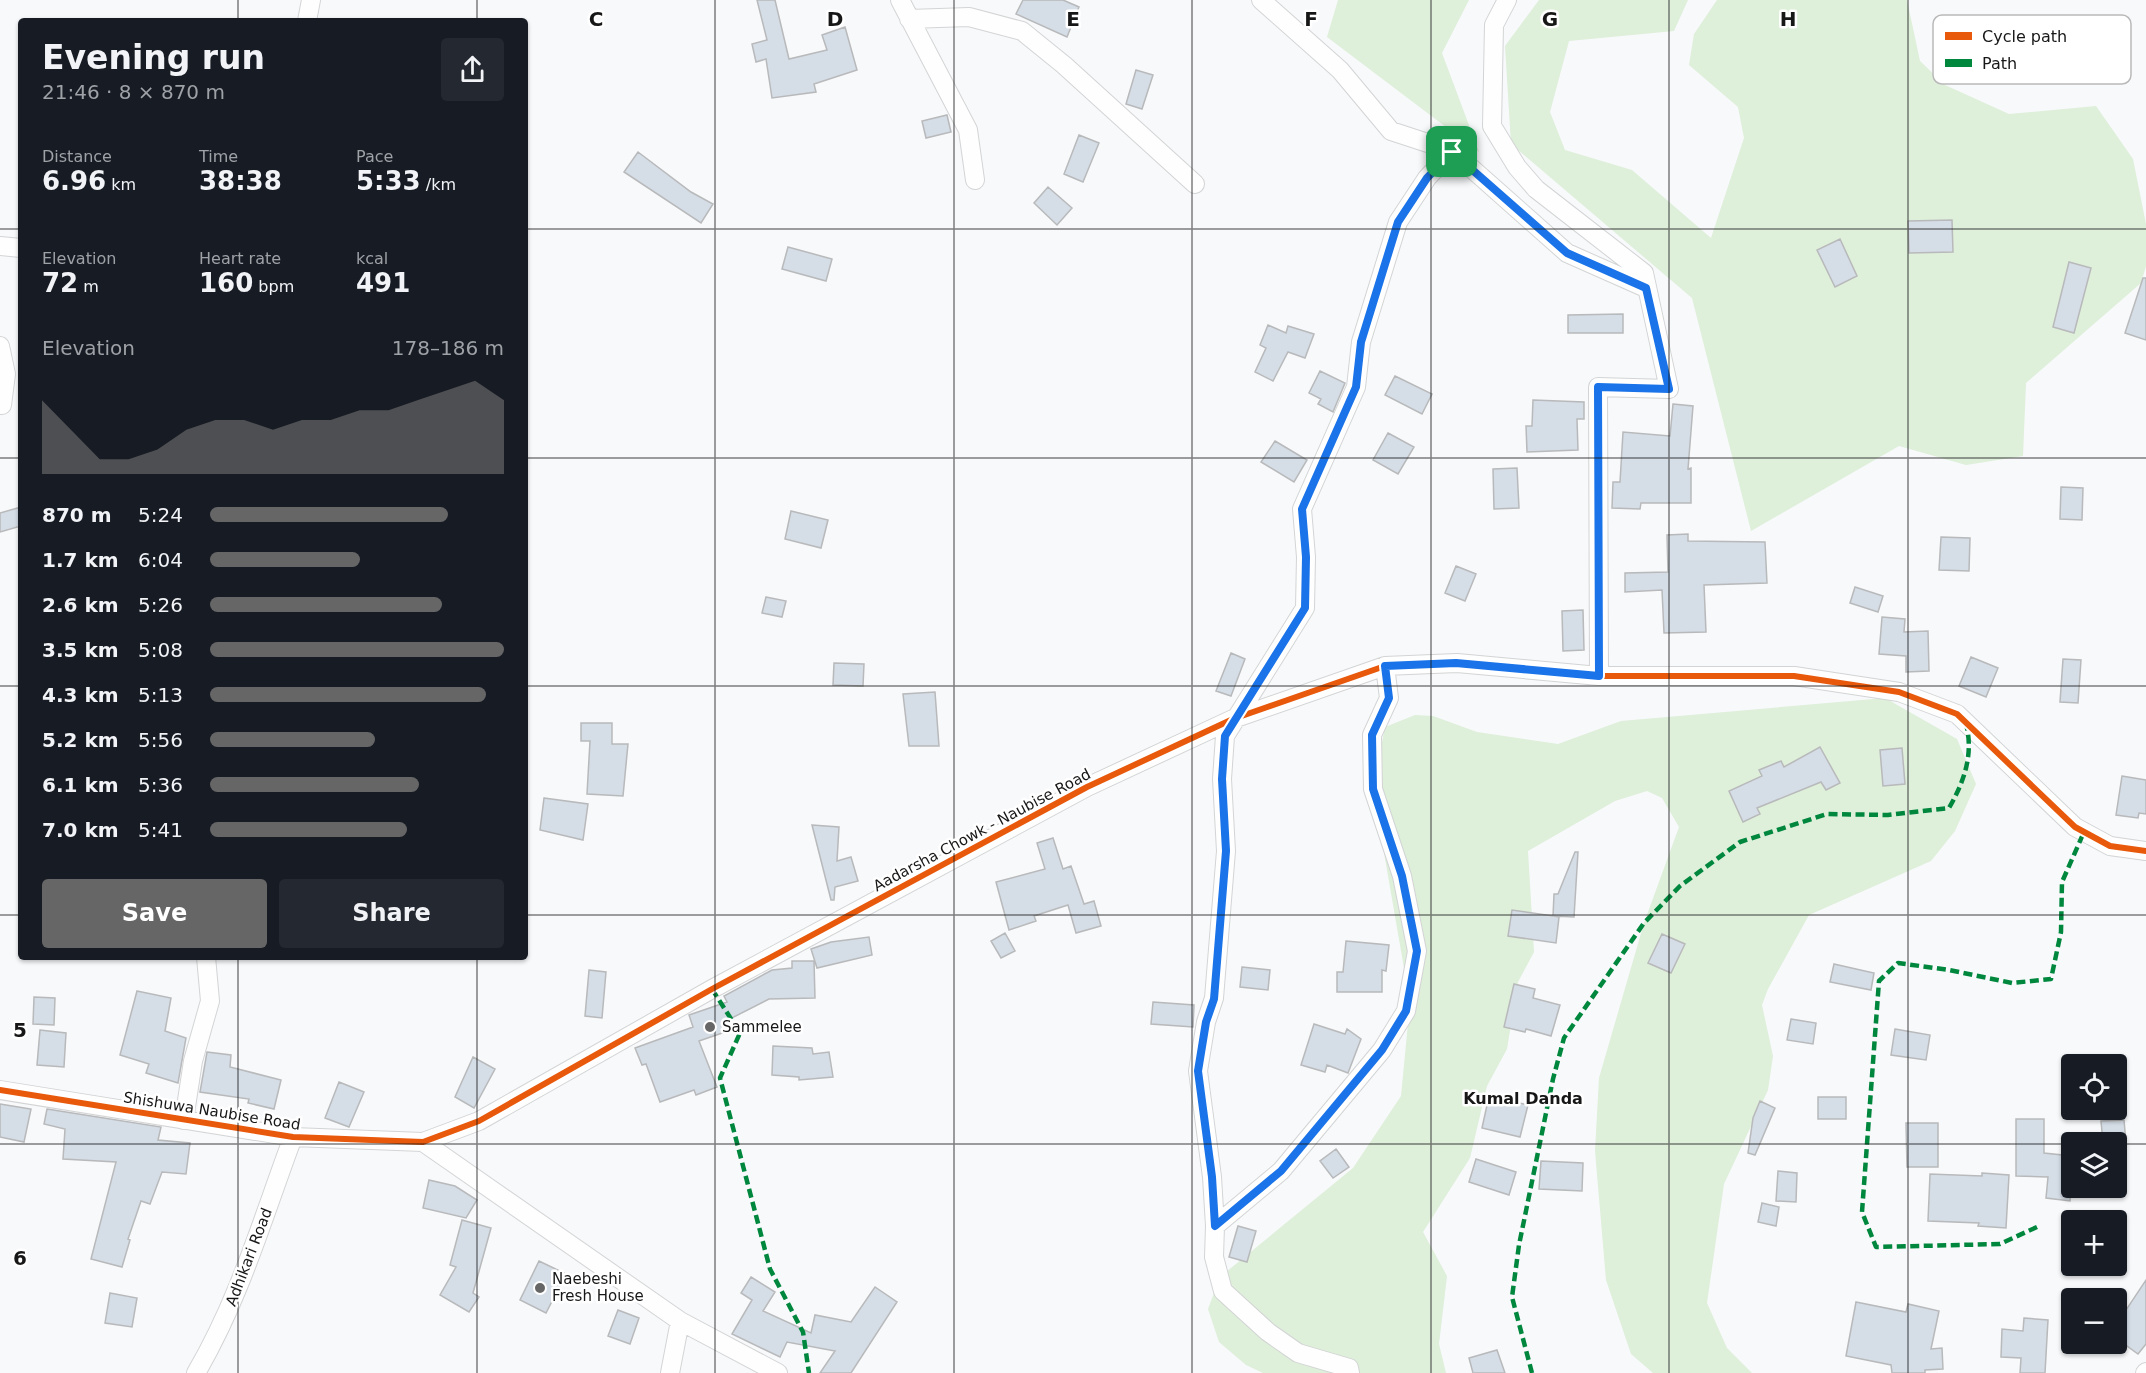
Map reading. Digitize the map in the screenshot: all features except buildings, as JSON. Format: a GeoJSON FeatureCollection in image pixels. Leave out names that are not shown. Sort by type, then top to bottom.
{"type":"FeatureCollection","features":[{"type":"Feature","properties":{"kind":"street"},"geometry":{"type":"LineString","coordinates":[[308,18],[311,0]]}},
{"type":"Feature","properties":{"kind":"street"},"geometry":{"type":"LineString","coordinates":[[900,0],[968,130],[975,180]]}},
{"type":"Feature","properties":{"kind":"street"},"geometry":{"type":"LineString","coordinates":[[1261,0],[1340,70],[1391,131],[1452,152],[1567,253],[1646,288]]}},
{"type":"Feature","properties":{"kind":"street"},"geometry":{"type":"LineString","coordinates":[[1506,0],[1494,25],[1492,126],[1517,167],[1536,189],[1644,273],[1669,389],[1598,387],[1599,676]]}},
{"type":"Feature","properties":{"kind":"street"},"geometry":{"type":"LineString","coordinates":[[909,19],[969,17],[1022,31],[1195,184]]}},
{"type":"Feature","properties":{"kind":"street"},"geometry":{"type":"LineString","coordinates":[[1350,1373],[1349,1368],[1298,1353],[1268,1332],[1223,1291],[1214,1257],[1212,1177],[1198,1071],[1206,1022],[1214,999],[1226,851],[1222,779],[1223,750],[1225,736],[1233,719],[1305,608],[1306,557],[1302,509],[1356,387],[1361,342],[1398,222],[1427,178],[1452,152]]}},
{"type":"Feature","properties":{"kind":"street"},"geometry":{"type":"LineString","coordinates":[[0,246],[18,248]]}},
{"type":"Feature","properties":{"kind":"street"},"geometry":{"type":"LineString","coordinates":[[0,346],[6,374],[2,405],[0,405]]}},
{"type":"Feature","properties":{"kind":"street","name":"Aadarsha Chowk - Naubise Road"},"geometry":{"type":"LineString","coordinates":[[423,1142],[479,1121],[712,989],[1087,787],[1233,719],[1385,666],[1456,663],[1599,676],[1794,676],[1899,692],[1957,714],[2075,826],[2110,846],[2146,851]]}},
{"type":"Feature","properties":{"kind":"street"},"geometry":{"type":"LineString","coordinates":[[1215,1226],[1281,1171],[1382,1050],[1406,1011],[1417,951],[1402,876],[1373,789],[1372,735],[1389,698],[1385,666]]}},
{"type":"Feature","properties":{"kind":"street"},"geometry":{"type":"LineString","coordinates":[[184,1120],[193,1061],[210,1001],[206,960]]}},
{"type":"Feature","properties":{"kind":"street","name":"Shishuwa Naubise Road"},"geometry":{"type":"LineString","coordinates":[[0,1090],[293,1137],[423,1142]]}},
{"type":"Feature","properties":{"kind":"street","name":"Adhikari Road"},"geometry":{"type":"LineString","coordinates":[[196,1373],[212,1347],[244,1278],[293,1137]]}},
{"type":"Feature","properties":{"kind":"street"},"geometry":{"type":"LineString","coordinates":[[423,1142],[680,1321],[778,1373]]}},
{"type":"Feature","properties":{"kind":"street"},"geometry":{"type":"LineString","coordinates":[[670,1373],[680,1321]]}},
{"type":"Feature","properties":{"kind":"green space"},"geometry":{"type":"Polygon","coordinates":[[[1338,0],[1469,0],[1442,53],[1479,152],[1327,37],[1338,0]]]}},
{"type":"Feature","properties":{"kind":"green space"},"geometry":{"type":"Polygon","coordinates":[[[1539,0],[1688,0],[1674,31],[1569,41],[1550,112],[1565,150],[1632,170],[1711,238],[1744,138],[1738,107],[1689,65],[1694,34],[1717,0],[1907,0],[1920,61],[1933,73],[1933,84],[1944,84],[2009,114],[2096,106],[2133,159],[2146,224],[2146,266],[2141,283],[2026,383],[2023,456],[1966,465],[1899,446],[1751,531],[1692,298],[1511,144],[1505,46],[1539,0]]]}},
{"type":"Feature","properties":{"kind":"green space"},"geometry":{"type":"Polygon","coordinates":[[[1885,698],[1957,739],[1976,784],[1955,831],[1931,861],[1809,915],[1768,989],[1762,1005],[1773,1056],[1768,1090],[1724,1184],[1707,1303],[1727,1348],[1752,1373],[1653,1373],[1631,1354],[1606,1280],[1595,1151],[1599,1078],[1644,923],[1679,827],[1662,798],[1647,791],[1615,801],[1528,851],[1534,952],[1518,982],[1507,1049],[1487,1086],[1470,1158],[1423,1232],[1447,1276],[1439,1344],[1446,1373],[1263,1373],[1246,1365],[1219,1342],[1208,1309],[1220,1277],[1353,1168],[1401,1096],[1410,1003],[1373,789],[1385,727],[1415,715],[1433,716],[1477,732],[1558,744],[1621,721],[1885,698]]]}},
{"type":"Feature","properties":{"kind":"marked path"},"geometry":{"type":"LineString","coordinates":[[1532,1373],[1512,1297],[1519,1245],[1553,1079],[1564,1038],[1644,923],[1680,886],[1740,842],[1827,814],[1888,815],[1949,808],[1966,768],[1969,746],[1966,724]]}},
{"type":"Feature","properties":{"kind":"marked path"},"geometry":{"type":"LineString","coordinates":[[2037,1227],[2000,1244],[1876,1247],[1862,1212],[1879,981],[1898,963],[1949,970],[2012,983],[2051,979],[2061,932],[2062,882],[2084,832]]}},
{"type":"Feature","properties":{"kind":"marked path"},"geometry":{"type":"LineString","coordinates":[[712,989],[740,1033],[720,1078],[770,1269],[803,1332],[809,1373]]}},
{"type":"Feature","properties":{"kind":"cycle path"},"geometry":{"type":"LineString","coordinates":[[1215,1226],[1212,1177],[1198,1071],[1206,1022],[1214,998],[1226,851],[1222,779],[1225,736],[1305,608],[1306,557],[1302,509],[1356,387],[1361,342],[1398,222],[1427,178],[1452,151]]}},
{"type":"Feature","properties":{"kind":"cycle path"},"geometry":{"type":"LineString","coordinates":[[0,1090],[293,1137],[423,1142],[479,1121],[712,989],[1087,787],[1233,719],[1385,666],[1457,663],[1599,676],[1794,676],[1899,692],[1957,714],[2075,827],[2110,846],[2146,851]]}},
{"type":"Feature","properties":{"kind":"place","name":"Sammelee"},"geometry":{"type":"Point","coordinates":[710,1027]}},
{"type":"Feature","properties":{"kind":"place","name":"Naebeshi Fresh House"},"geometry":{"type":"Point","coordinates":[540,1288]}},
{"type":"Feature","properties":{"kind":"district","name":"Kumal Danda"},"geometry":{"type":"Point","coordinates":[1523,1098]}},
{"type":"Feature","properties":{"kind":"route"},"geometry":{"type":"LineString","coordinates":[[1452,152],[1567,253],[1646,288],[1669,389],[1598,387],[1599,676],[1456,663],[1385,666],[1389,698],[1372,735],[1373,789],[1402,876],[1417,951],[1406,1011],[1382,1050],[1281,1171],[1215,1226],[1212,1177],[1198,1071],[1206,1022],[1214,999],[1226,851],[1226,817],[1222,779],[1225,736],[1233,719],[1305,608],[1306,557],[1302,509],[1313,479],[1356,387],[1361,342],[1386,253],[1398,222],[1427,178],[1452,152]]}}]}
